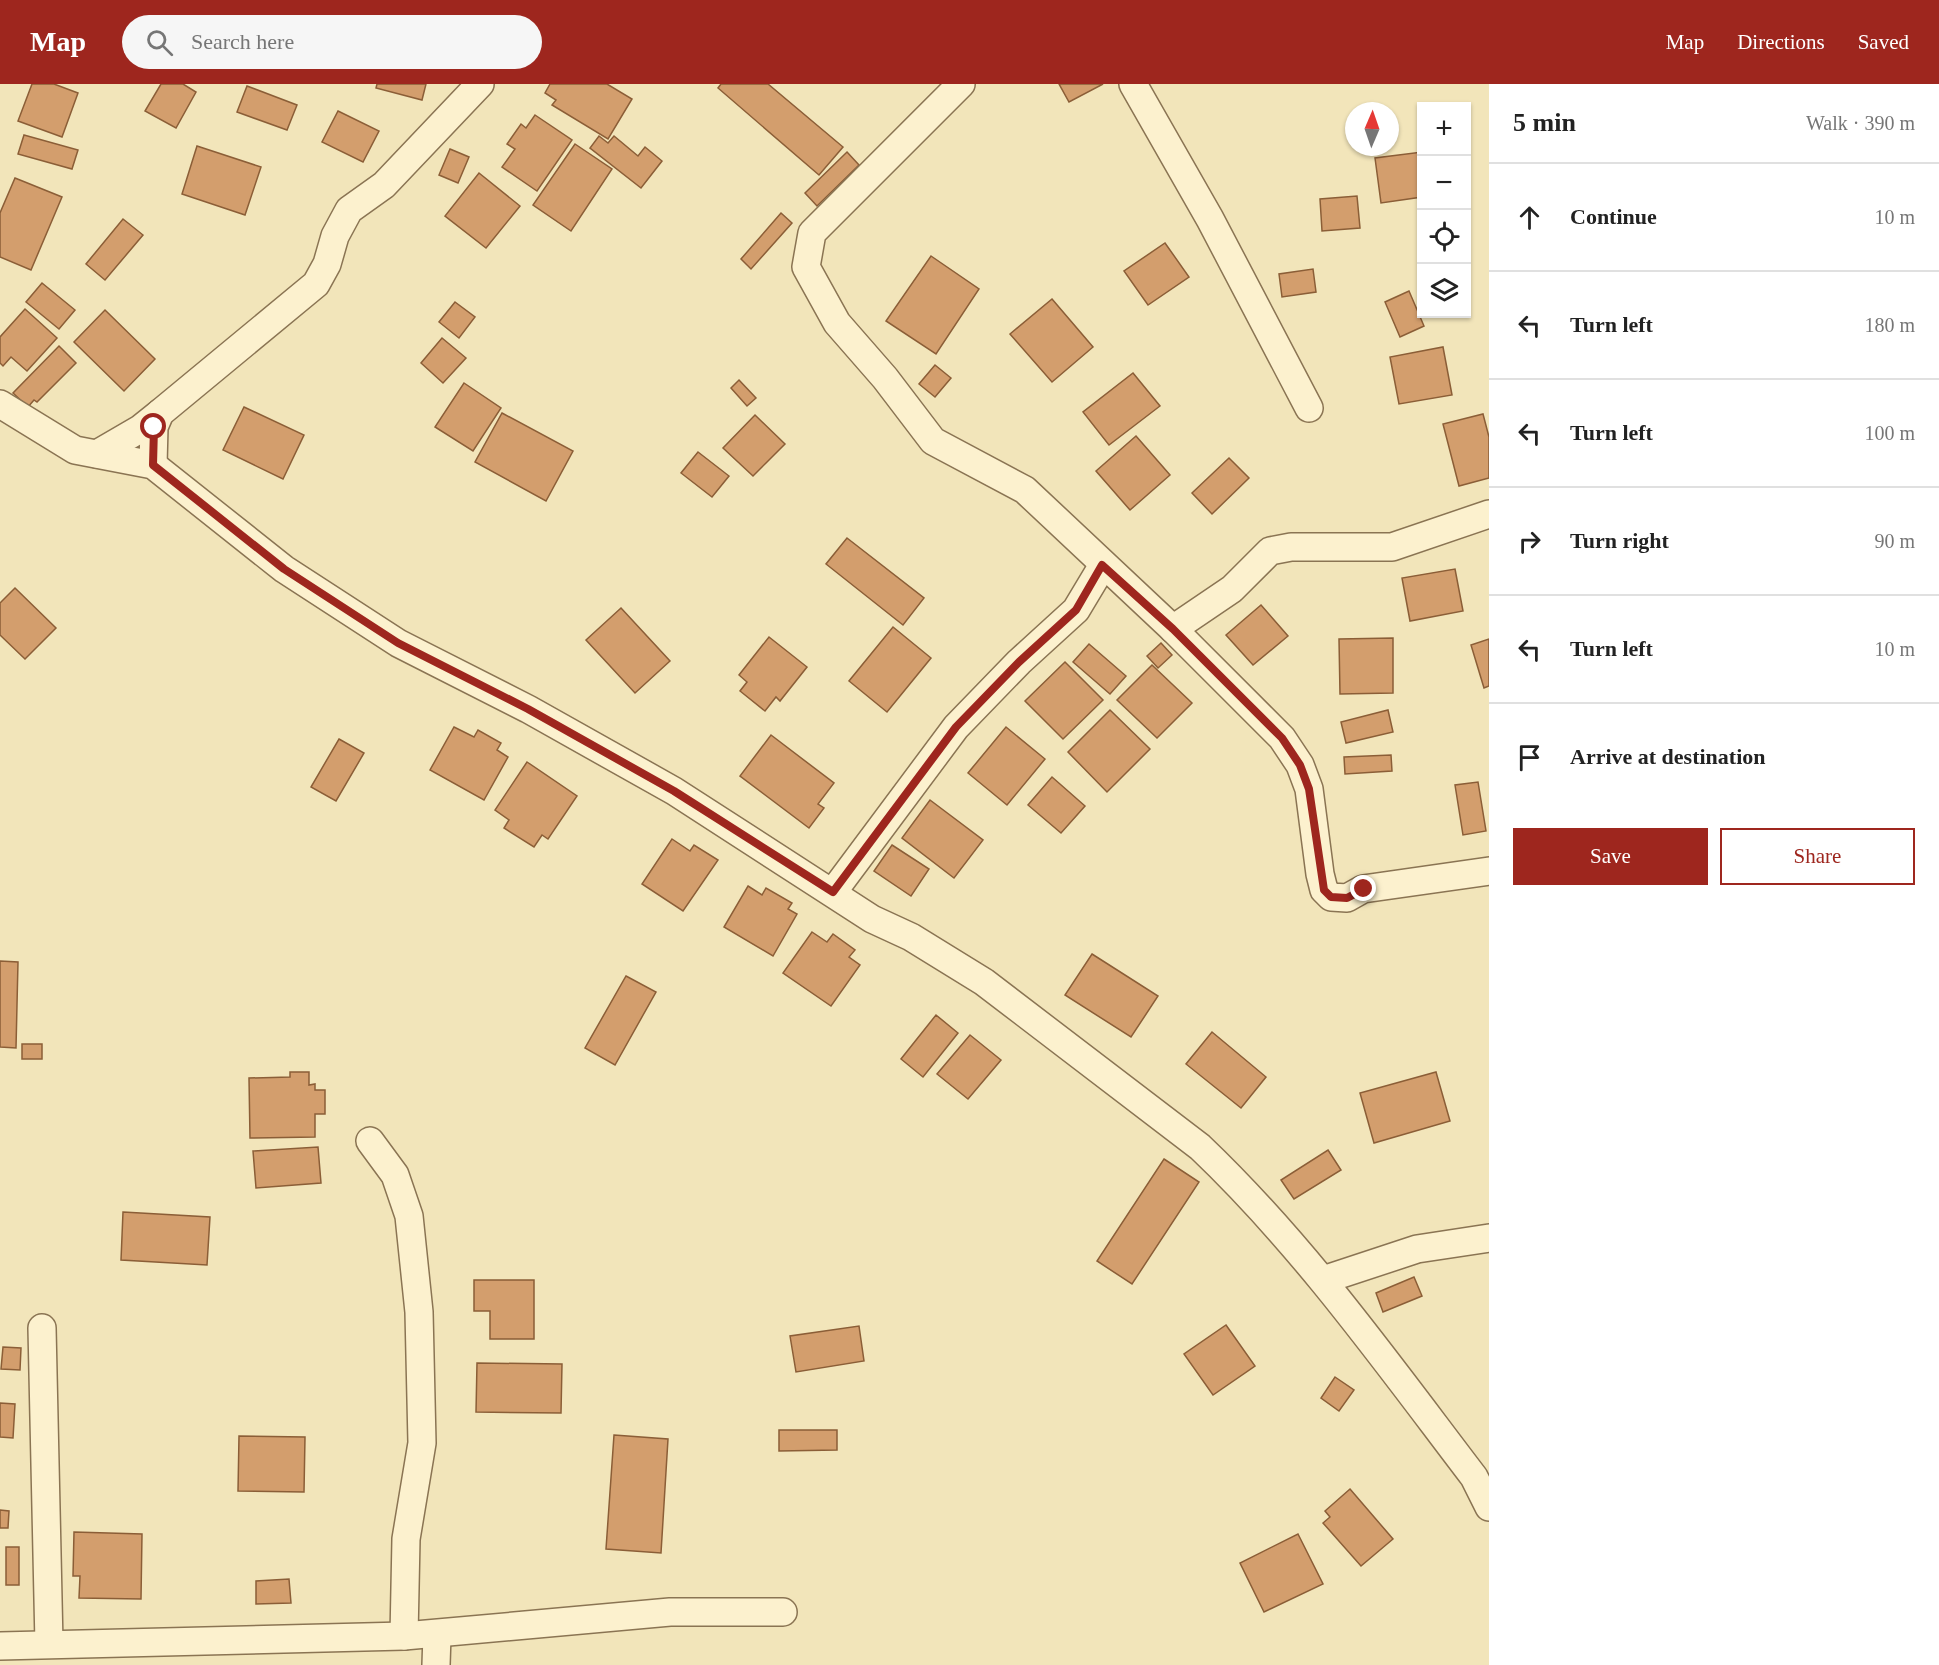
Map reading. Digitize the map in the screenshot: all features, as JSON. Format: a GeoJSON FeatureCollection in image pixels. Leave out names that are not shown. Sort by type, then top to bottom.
{"type":"FeatureCollection","features":[{"type":"Feature","properties":{"kind":"street"},"geometry":{"type":"LineString","coordinates":[[97,454],[140,429],[316,284],[327,264],[335,236],[349,210],[384,185],[480,84]]}},
{"type":"Feature","properties":{"kind":"street"},"geometry":{"type":"LineString","coordinates":[[961,84],[812,233],[806,267],[837,323],[885,378],[933,441],[1025,490],[1102,565],[1173,629],[1282,738],[1300,765],[1309,789],[1320,874],[1324,890],[1331,897],[1347,898],[1364,889],[1489,871]]}},
{"type":"Feature","properties":{"kind":"street"},"geometry":{"type":"LineString","coordinates":[[1133,84],[1210,219],[1309,408]]}},
{"type":"Feature","properties":{"kind":"street"},"geometry":{"type":"LineString","coordinates":[[0,404],[75,450],[153,465],[284,569],[398,643],[528,709],[674,791],[833,892],[872,920],[911,937],[984,982],[1200,1147],[1230,1175],[1323,1280],[1474,1477],[1489,1507]]}},
{"type":"Feature","properties":{"kind":"street"},"geometry":{"type":"LineString","coordinates":[[153,465],[154,427],[160,413]]}},
{"type":"Feature","properties":{"kind":"street"},"geometry":{"type":"LineString","coordinates":[[1173,629],[1232,589],[1270,551],[1291,547],[1392,547],[1489,513]]}},
{"type":"Feature","properties":{"kind":"street"},"geometry":{"type":"LineString","coordinates":[[833,892],[956,727],[1019,662],[1076,610],[1102,565]]}},
{"type":"Feature","properties":{"kind":"street"},"geometry":{"type":"LineString","coordinates":[[370,1141],[395,1174],[409,1216],[419,1312],[423,1443],[406,1539],[404,1636]]}},
{"type":"Feature","properties":{"kind":"street"},"geometry":{"type":"LineString","coordinates":[[1323,1280],[1417,1249],[1489,1238]]}},
{"type":"Feature","properties":{"kind":"street"},"geometry":{"type":"LineString","coordinates":[[42,1328],[49,1644]]}},
{"type":"Feature","properties":{"kind":"street"},"geometry":{"type":"LineString","coordinates":[[0,1646],[437,1635],[659,1612],[783,1612]]}},
{"type":"Feature","properties":{"kind":"street"},"geometry":{"type":"LineString","coordinates":[[436,1665],[437,1635]]}},
{"type":"Feature","properties":{"kind":"building"},"geometry":{"type":"Polygon","coordinates":[[[32,84],[54,84],[78,93],[62,137],[18,121],[32,84]]]}},
{"type":"Feature","properties":{"kind":"building"},"geometry":{"type":"Polygon","coordinates":[[[161,84],[183,84],[196,92],[176,128],[145,111],[161,84]]]}},
{"type":"Feature","properties":{"kind":"building"},"geometry":{"type":"Polygon","coordinates":[[[377,84],[426,84],[422,100],[376,88],[377,84]]]}},
{"type":"Feature","properties":{"kind":"building"},"geometry":{"type":"Polygon","coordinates":[[[550,84],[607,84],[632,99],[608,139],[552,105],[556,100],[545,93],[550,84]]]}},
{"type":"Feature","properties":{"kind":"building"},"geometry":{"type":"Polygon","coordinates":[[[721,84],[768,84],[843,147],[819,175],[718,88],[721,84]]]}},
{"type":"Feature","properties":{"kind":"building"},"geometry":{"type":"Polygon","coordinates":[[[1059,84],[1103,84],[1069,102],[1059,84]]]}},
{"type":"Feature","properties":{"kind":"building"},"geometry":{"type":"Polygon","coordinates":[[[247,86],[297,105],[287,130],[237,112],[247,86]]]}},
{"type":"Feature","properties":{"kind":"building"},"geometry":{"type":"Polygon","coordinates":[[[338,111],[379,131],[363,162],[322,142],[338,111]]]}},
{"type":"Feature","properties":{"kind":"building"},"geometry":{"type":"Polygon","coordinates":[[[535,115],[572,140],[537,191],[502,167],[515,149],[507,144],[521,124],[526,128],[535,115]]]}},
{"type":"Feature","properties":{"kind":"building"},"geometry":{"type":"Polygon","coordinates":[[[24,135],[78,150],[72,169],[18,154],[24,135]]]}},
{"type":"Feature","properties":{"kind":"building"},"geometry":{"type":"Polygon","coordinates":[[[599,136],[608,143],[614,136],[638,156],[645,147],[662,161],[641,188],[590,148],[599,136]]]}},
{"type":"Feature","properties":{"kind":"building"},"geometry":{"type":"Polygon","coordinates":[[[575,144],[612,169],[571,231],[533,205],[575,144]]]}},
{"type":"Feature","properties":{"kind":"building"},"geometry":{"type":"Polygon","coordinates":[[[197,146],[261,167],[245,215],[182,194],[197,146]]]}},
{"type":"Feature","properties":{"kind":"building"},"geometry":{"type":"Polygon","coordinates":[[[450,149],[469,157],[458,183],[439,175],[450,149]]]}},
{"type":"Feature","properties":{"kind":"building"},"geometry":{"type":"Polygon","coordinates":[[[847,152],[859,165],[817,206],[805,193],[847,152]]]}},
{"type":"Feature","properties":{"kind":"building"},"geometry":{"type":"Polygon","coordinates":[[[1417,153],[1417,198],[1381,203],[1375,158],[1417,153]]]}},
{"type":"Feature","properties":{"kind":"building"},"geometry":{"type":"Polygon","coordinates":[[[479,173],[520,206],[486,248],[445,216],[479,173]]]}},
{"type":"Feature","properties":{"kind":"building"},"geometry":{"type":"Polygon","coordinates":[[[15,178],[62,197],[31,270],[0,257],[0,213],[15,178]]]}},
{"type":"Feature","properties":{"kind":"building"},"geometry":{"type":"Polygon","coordinates":[[[1357,196],[1360,228],[1322,231],[1320,199],[1357,196]]]}},
{"type":"Feature","properties":{"kind":"building"},"geometry":{"type":"Polygon","coordinates":[[[781,213],[792,223],[751,269],[741,259],[781,213]]]}},
{"type":"Feature","properties":{"kind":"building"},"geometry":{"type":"Polygon","coordinates":[[[123,219],[143,235],[105,280],[86,264],[123,219]]]}},
{"type":"Feature","properties":{"kind":"building"},"geometry":{"type":"Polygon","coordinates":[[[1165,243],[1189,277],[1148,305],[1124,271],[1165,243]]]}},
{"type":"Feature","properties":{"kind":"building"},"geometry":{"type":"Polygon","coordinates":[[[931,256],[979,289],[936,354],[886,321],[931,256]]]}},
{"type":"Feature","properties":{"kind":"building"},"geometry":{"type":"Polygon","coordinates":[[[1313,269],[1316,292],[1282,297],[1279,274],[1313,269]]]}},
{"type":"Feature","properties":{"kind":"building"},"geometry":{"type":"Polygon","coordinates":[[[42,283],[75,310],[59,329],[26,302],[42,283]]]}},
{"type":"Feature","properties":{"kind":"building"},"geometry":{"type":"Polygon","coordinates":[[[1409,291],[1417,310],[1417,318],[1421,318],[1424,326],[1400,337],[1385,302],[1409,291]]]}},
{"type":"Feature","properties":{"kind":"building"},"geometry":{"type":"Polygon","coordinates":[[[1052,299],[1093,347],[1052,382],[1010,334],[1052,299]]]}},
{"type":"Feature","properties":{"kind":"building"},"geometry":{"type":"Polygon","coordinates":[[[455,302],[475,317],[459,338],[439,322],[455,302]]]}},
{"type":"Feature","properties":{"kind":"building"},"geometry":{"type":"Polygon","coordinates":[[[25,309],[57,338],[27,371],[11,357],[3,366],[0,363],[0,337],[25,309]]]}},
{"type":"Feature","properties":{"kind":"building"},"geometry":{"type":"Polygon","coordinates":[[[105,310],[155,359],[124,391],[74,342],[105,310]]]}},
{"type":"Feature","properties":{"kind":"building"},"geometry":{"type":"Polygon","coordinates":[[[442,338],[466,358],[443,383],[421,363],[442,338]]]}},
{"type":"Feature","properties":{"kind":"building"},"geometry":{"type":"Polygon","coordinates":[[[59,346],[76,363],[37,402],[34,400],[28,407],[13,393],[59,346]]]}},
{"type":"Feature","properties":{"kind":"building"},"geometry":{"type":"Polygon","coordinates":[[[1443,347],[1452,395],[1399,404],[1390,357],[1443,347]]]}},
{"type":"Feature","properties":{"kind":"building"},"geometry":{"type":"Polygon","coordinates":[[[935,365],[951,378],[935,397],[919,384],[935,365]]]}},
{"type":"Feature","properties":{"kind":"building"},"geometry":{"type":"Polygon","coordinates":[[[1133,373],[1160,406],[1109,445],[1083,412],[1133,373]]]}},
{"type":"Feature","properties":{"kind":"building"},"geometry":{"type":"Polygon","coordinates":[[[739,380],[756,398],[747,406],[731,388],[739,380]]]}},
{"type":"Feature","properties":{"kind":"building"},"geometry":{"type":"Polygon","coordinates":[[[464,383],[501,408],[473,451],[435,427],[464,383]]]}},
{"type":"Feature","properties":{"kind":"building"},"geometry":{"type":"Polygon","coordinates":[[[244,407],[304,435],[283,479],[223,450],[244,407]]]}},
{"type":"Feature","properties":{"kind":"building"},"geometry":{"type":"Polygon","coordinates":[[[502,413],[573,451],[546,501],[475,462],[502,413]]]}},
{"type":"Feature","properties":{"kind":"building"},"geometry":{"type":"Polygon","coordinates":[[[1483,414],[1489,437],[1489,478],[1459,486],[1443,424],[1483,414]]]}},
{"type":"Feature","properties":{"kind":"building"},"geometry":{"type":"Polygon","coordinates":[[[755,415],[785,444],[753,476],[723,448],[755,415]]]}},
{"type":"Feature","properties":{"kind":"building"},"geometry":{"type":"Polygon","coordinates":[[[1136,436],[1170,475],[1130,510],[1096,471],[1136,436]]]}},
{"type":"Feature","properties":{"kind":"building"},"geometry":{"type":"Polygon","coordinates":[[[698,452],[729,476],[712,497],[681,473],[698,452]]]}},
{"type":"Feature","properties":{"kind":"building"},"geometry":{"type":"Polygon","coordinates":[[[1229,458],[1249,478],[1212,514],[1192,493],[1229,458]]]}},
{"type":"Feature","properties":{"kind":"building"},"geometry":{"type":"Polygon","coordinates":[[[847,538],[924,598],[903,625],[826,564],[847,538]]]}},
{"type":"Feature","properties":{"kind":"building"},"geometry":{"type":"Polygon","coordinates":[[[1455,569],[1463,611],[1410,621],[1402,578],[1455,569]]]}},
{"type":"Feature","properties":{"kind":"building"},"geometry":{"type":"Polygon","coordinates":[[[15,588],[56,628],[25,659],[0,635],[0,603],[15,588]]]}},
{"type":"Feature","properties":{"kind":"building"},"geometry":{"type":"Polygon","coordinates":[[[1261,605],[1288,636],[1253,665],[1226,635],[1261,605]]]}},
{"type":"Feature","properties":{"kind":"building"},"geometry":{"type":"Polygon","coordinates":[[[621,608],[670,661],[635,693],[586,640],[621,608]]]}},
{"type":"Feature","properties":{"kind":"building"},"geometry":{"type":"Polygon","coordinates":[[[893,627],[931,658],[887,712],[849,681],[893,627]]]}},
{"type":"Feature","properties":{"kind":"building"},"geometry":{"type":"Polygon","coordinates":[[[769,637],[807,667],[780,701],[776,697],[765,711],[740,691],[747,682],[739,675],[769,637]]]}},
{"type":"Feature","properties":{"kind":"building"},"geometry":{"type":"Polygon","coordinates":[[[1393,638],[1393,693],[1340,694],[1339,639],[1393,638]]]}},
{"type":"Feature","properties":{"kind":"building"},"geometry":{"type":"Polygon","coordinates":[[[1489,639],[1489,686],[1484,688],[1471,645],[1489,639]]]}},
{"type":"Feature","properties":{"kind":"building"},"geometry":{"type":"Polygon","coordinates":[[[1161,643],[1172,655],[1158,668],[1147,656],[1161,643]]]}},
{"type":"Feature","properties":{"kind":"building"},"geometry":{"type":"Polygon","coordinates":[[[1089,644],[1126,676],[1110,694],[1073,662],[1089,644]]]}},
{"type":"Feature","properties":{"kind":"building"},"geometry":{"type":"Polygon","coordinates":[[[1065,662],[1103,700],[1063,739],[1025,701],[1065,662]]]}},
{"type":"Feature","properties":{"kind":"building"},"geometry":{"type":"Polygon","coordinates":[[[1152,665],[1192,703],[1157,738],[1117,700],[1152,665]]]}},
{"type":"Feature","properties":{"kind":"building"},"geometry":{"type":"Polygon","coordinates":[[[1110,710],[1150,749],[1107,792],[1068,752],[1110,710]]]}},
{"type":"Feature","properties":{"kind":"building"},"geometry":{"type":"Polygon","coordinates":[[[1388,710],[1393,732],[1346,743],[1341,722],[1388,710]]]}},
{"type":"Feature","properties":{"kind":"building"},"geometry":{"type":"Polygon","coordinates":[[[454,727],[474,737],[478,730],[501,743],[497,750],[508,757],[484,800],[430,770],[454,727]]]}},
{"type":"Feature","properties":{"kind":"building"},"geometry":{"type":"Polygon","coordinates":[[[1006,727],[1045,759],[1007,805],[968,773],[1006,727]]]}},
{"type":"Feature","properties":{"kind":"building"},"geometry":{"type":"Polygon","coordinates":[[[771,735],[834,783],[818,804],[824,808],[809,828],[740,776],[771,735]]]}},
{"type":"Feature","properties":{"kind":"building"},"geometry":{"type":"Polygon","coordinates":[[[339,739],[364,753],[336,801],[311,787],[339,739]]]}},
{"type":"Feature","properties":{"kind":"building"},"geometry":{"type":"Polygon","coordinates":[[[1391,755],[1392,771],[1345,774],[1344,757],[1391,755]]]}},
{"type":"Feature","properties":{"kind":"building"},"geometry":{"type":"Polygon","coordinates":[[[527,762],[577,796],[548,839],[542,835],[534,847],[504,828],[509,820],[495,810],[527,762]]]}},
{"type":"Feature","properties":{"kind":"building"},"geometry":{"type":"Polygon","coordinates":[[[1052,777],[1085,806],[1061,833],[1028,805],[1052,777]]]}},
{"type":"Feature","properties":{"kind":"building"},"geometry":{"type":"Polygon","coordinates":[[[1478,782],[1486,831],[1463,835],[1455,785],[1478,782]]]}},
{"type":"Feature","properties":{"kind":"building"},"geometry":{"type":"Polygon","coordinates":[[[930,800],[983,840],[954,878],[902,838],[930,800]]]}},
{"type":"Feature","properties":{"kind":"building"},"geometry":{"type":"Polygon","coordinates":[[[672,839],[690,851],[694,845],[718,860],[683,911],[642,884],[672,839]]]}},
{"type":"Feature","properties":{"kind":"building"},"geometry":{"type":"Polygon","coordinates":[[[892,845],[929,869],[911,896],[874,871],[892,845]]]}},
{"type":"Feature","properties":{"kind":"building"},"geometry":{"type":"Polygon","coordinates":[[[748,886],[762,895],[766,888],[792,903],[788,909],[797,914],[773,956],[724,927],[748,886]]]}},
{"type":"Feature","properties":{"kind":"building"},"geometry":{"type":"Polygon","coordinates":[[[812,932],[827,942],[833,934],[855,950],[849,957],[860,965],[831,1006],[783,973],[812,932]]]}},
{"type":"Feature","properties":{"kind":"building"},"geometry":{"type":"Polygon","coordinates":[[[1092,954],[1158,996],[1131,1037],[1065,995],[1092,954]]]}},
{"type":"Feature","properties":{"kind":"building"},"geometry":{"type":"Polygon","coordinates":[[[0,961],[18,962],[16,1048],[0,1047],[0,961]]]}},
{"type":"Feature","properties":{"kind":"building"},"geometry":{"type":"Polygon","coordinates":[[[626,976],[656,992],[615,1065],[585,1048],[626,976]]]}},
{"type":"Feature","properties":{"kind":"building"},"geometry":{"type":"Polygon","coordinates":[[[936,1015],[958,1033],[923,1077],[901,1059],[936,1015]]]}},
{"type":"Feature","properties":{"kind":"building"},"geometry":{"type":"Polygon","coordinates":[[[1212,1032],[1266,1077],[1241,1108],[1186,1064],[1212,1032]]]}},
{"type":"Feature","properties":{"kind":"building"},"geometry":{"type":"Polygon","coordinates":[[[970,1035],[1001,1060],[968,1099],[937,1074],[970,1035]]]}},
{"type":"Feature","properties":{"kind":"building"},"geometry":{"type":"Polygon","coordinates":[[[22,1044],[42,1044],[42,1059],[22,1059],[22,1044]]]}},
{"type":"Feature","properties":{"kind":"building"},"geometry":{"type":"Polygon","coordinates":[[[290,1072],[309,1072],[309,1085],[315,1084],[315,1090],[325,1090],[325,1114],[315,1114],[315,1137],[250,1138],[249,1078],[290,1077],[290,1072]]]}},
{"type":"Feature","properties":{"kind":"building"},"geometry":{"type":"Polygon","coordinates":[[[1436,1072],[1450,1121],[1374,1143],[1360,1093],[1436,1072]]]}},
{"type":"Feature","properties":{"kind":"building"},"geometry":{"type":"Polygon","coordinates":[[[318,1147],[321,1183],[256,1188],[253,1151],[318,1147]]]}},
{"type":"Feature","properties":{"kind":"building"},"geometry":{"type":"Polygon","coordinates":[[[1328,1150],[1341,1170],[1294,1199],[1281,1180],[1328,1150]]]}},
{"type":"Feature","properties":{"kind":"building"},"geometry":{"type":"Polygon","coordinates":[[[1164,1159],[1199,1182],[1132,1284],[1097,1261],[1164,1159]]]}},
{"type":"Feature","properties":{"kind":"building"},"geometry":{"type":"Polygon","coordinates":[[[123,1212],[210,1217],[207,1265],[121,1260],[123,1212]]]}},
{"type":"Feature","properties":{"kind":"building"},"geometry":{"type":"Polygon","coordinates":[[[1414,1277],[1422,1296],[1383,1312],[1376,1293],[1414,1277]]]}},
{"type":"Feature","properties":{"kind":"building"},"geometry":{"type":"Polygon","coordinates":[[[474,1280],[534,1280],[534,1339],[490,1339],[490,1311],[474,1311],[474,1280]]]}},
{"type":"Feature","properties":{"kind":"building"},"geometry":{"type":"Polygon","coordinates":[[[1226,1325],[1255,1366],[1213,1395],[1184,1354],[1226,1325]]]}},
{"type":"Feature","properties":{"kind":"building"},"geometry":{"type":"Polygon","coordinates":[[[859,1326],[864,1361],[796,1372],[790,1336],[859,1326]]]}},
{"type":"Feature","properties":{"kind":"building"},"geometry":{"type":"Polygon","coordinates":[[[3,1347],[21,1348],[20,1370],[1,1369],[3,1347]]]}},
{"type":"Feature","properties":{"kind":"building"},"geometry":{"type":"Polygon","coordinates":[[[477,1363],[562,1364],[561,1413],[476,1412],[477,1363]]]}},
{"type":"Feature","properties":{"kind":"building"},"geometry":{"type":"Polygon","coordinates":[[[1335,1377],[1354,1390],[1339,1411],[1321,1398],[1335,1377]]]}},
{"type":"Feature","properties":{"kind":"building"},"geometry":{"type":"Polygon","coordinates":[[[0,1403],[15,1404],[13,1438],[0,1437],[0,1403]]]}},
{"type":"Feature","properties":{"kind":"building"},"geometry":{"type":"Polygon","coordinates":[[[779,1430],[837,1430],[837,1450],[779,1451],[779,1430]]]}},
{"type":"Feature","properties":{"kind":"building"},"geometry":{"type":"Polygon","coordinates":[[[614,1435],[668,1439],[661,1553],[606,1549],[614,1435]]]}},
{"type":"Feature","properties":{"kind":"building"},"geometry":{"type":"Polygon","coordinates":[[[239,1436],[305,1437],[304,1492],[238,1491],[239,1436]]]}},
{"type":"Feature","properties":{"kind":"building"},"geometry":{"type":"Polygon","coordinates":[[[1350,1489],[1393,1539],[1361,1566],[1323,1523],[1330,1517],[1325,1511],[1350,1489]]]}},
{"type":"Feature","properties":{"kind":"building"},"geometry":{"type":"Polygon","coordinates":[[[0,1510],[9,1511],[8,1528],[0,1528],[0,1510]]]}},
{"type":"Feature","properties":{"kind":"building"},"geometry":{"type":"Polygon","coordinates":[[[74,1532],[142,1534],[141,1599],[79,1598],[80,1576],[73,1576],[74,1532]]]}},
{"type":"Feature","properties":{"kind":"building"},"geometry":{"type":"Polygon","coordinates":[[[1298,1534],[1323,1584],[1264,1612],[1240,1563],[1298,1534]]]}},
{"type":"Feature","properties":{"kind":"building"},"geometry":{"type":"Polygon","coordinates":[[[6,1547],[19,1547],[19,1585],[6,1585],[6,1547]]]}},
{"type":"Feature","properties":{"kind":"building"},"geometry":{"type":"Polygon","coordinates":[[[289,1579],[291,1603],[256,1604],[256,1581],[289,1579]]]}},
{"type":"Feature","properties":{"kind":"route"},"geometry":{"type":"LineString","coordinates":[[154,427],[153,465],[239,536],[284,569],[398,643],[528,709],[674,791],[833,892],[868,842],[911,789],[956,727],[1019,662],[1076,610],[1102,565],[1173,629],[1282,738],[1300,765],[1309,789],[1324,890],[1331,897],[1347,898],[1364,889]]}}]}
